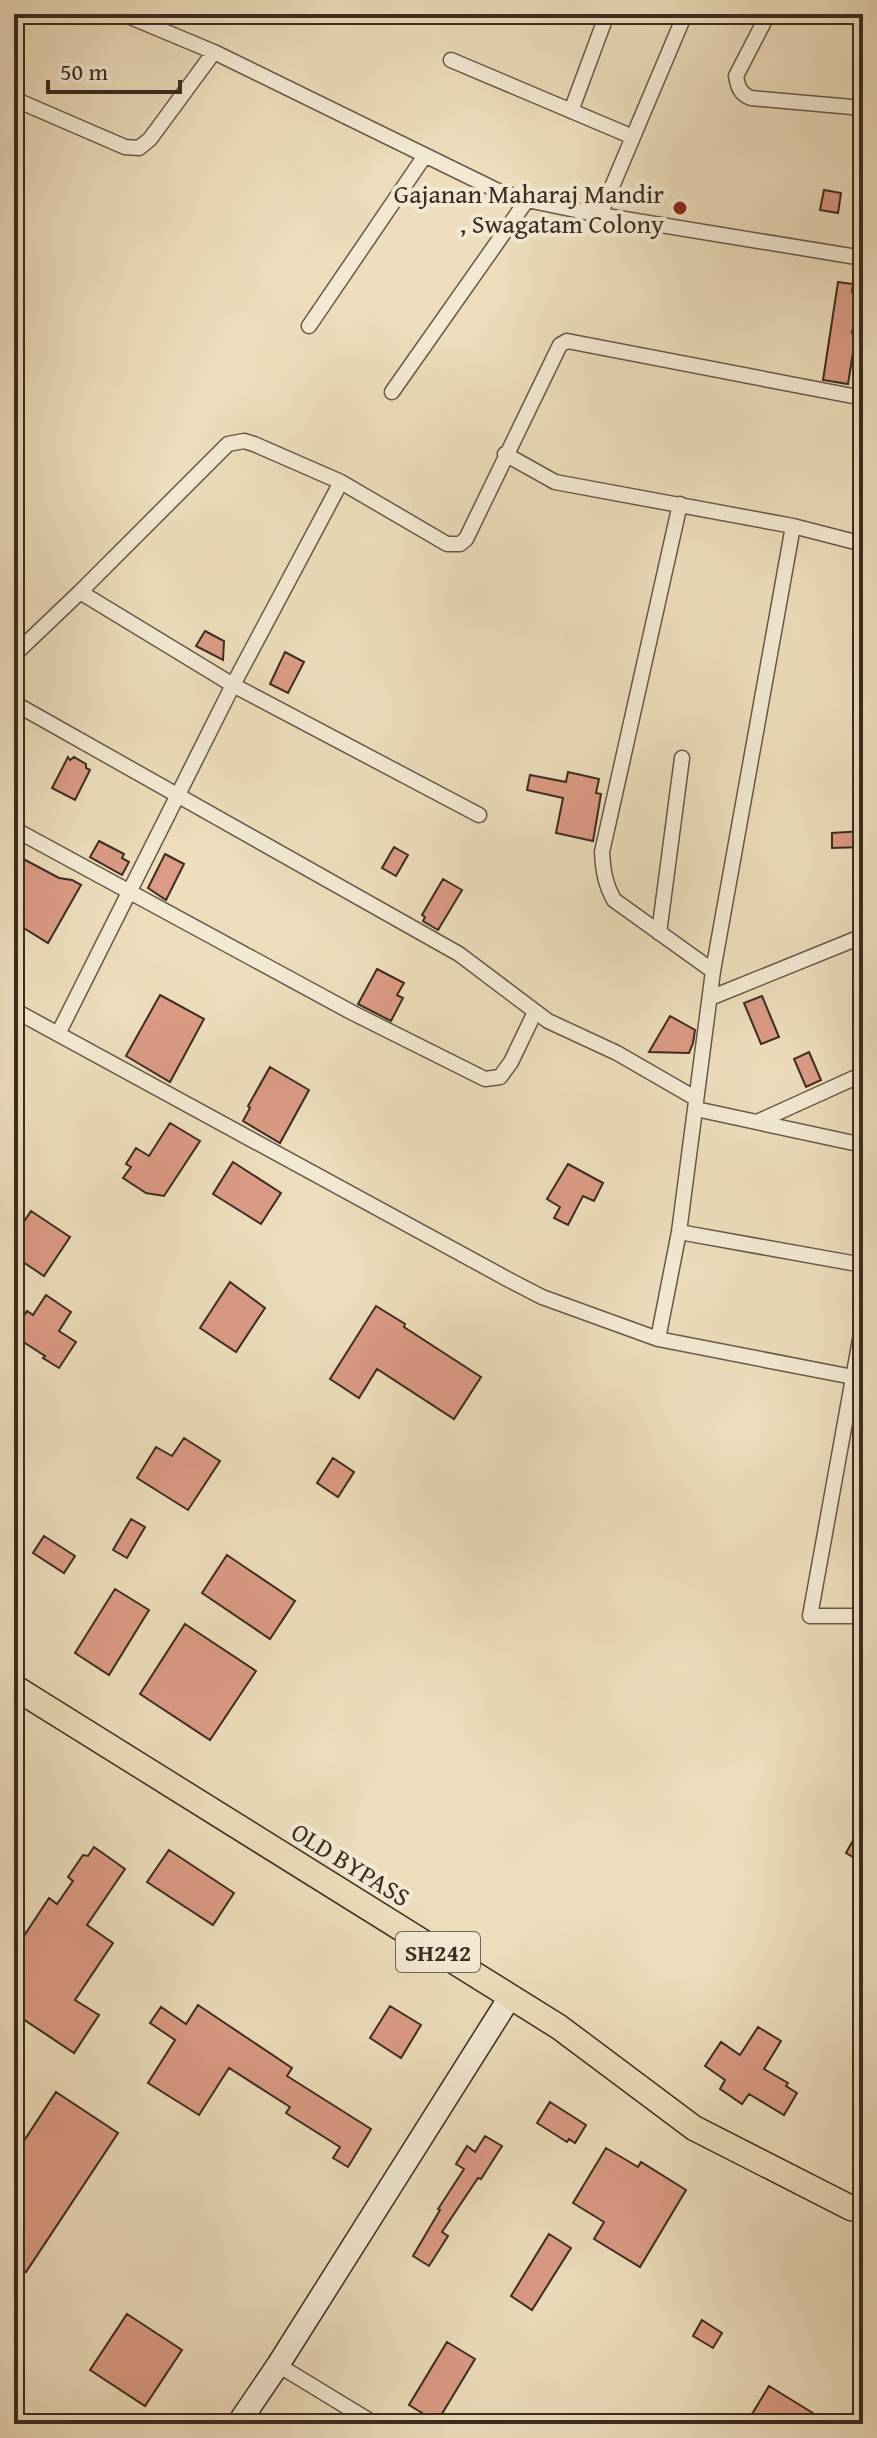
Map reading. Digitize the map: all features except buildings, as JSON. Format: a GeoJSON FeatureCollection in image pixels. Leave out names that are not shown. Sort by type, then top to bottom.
{"type":"FeatureCollection","features":[{"type":"Feature","properties":{"kind":"main road","name":"OLD BYPASS"},"geometry":{"type":"LineString","coordinates":[[14,1687],[559,2027],[694,2128],[851,2208],[863,2211]]}},
{"type":"Feature","properties":{"kind":"street"},"geometry":{"type":"LineString","coordinates":[[123,14],[214,52],[496,190],[527,200],[600,215],[863,258]]}},
{"type":"Feature","properties":{"kind":"street"},"geometry":{"type":"LineString","coordinates":[[571,111],[607,14]]}},
{"type":"Feature","properties":{"kind":"street"},"geometry":{"type":"LineString","coordinates":[[600,215],[685,14]]}},
{"type":"Feature","properties":{"kind":"street"},"geometry":{"type":"LineString","coordinates":[[768,14],[736,76],[743,95],[863,108]]}},
{"type":"Feature","properties":{"kind":"street"},"geometry":{"type":"LineString","coordinates":[[14,99],[125,147],[139,148],[150,139],[214,52]]}},
{"type":"Feature","properties":{"kind":"street"},"geometry":{"type":"LineString","coordinates":[[451,60],[633,137]]}},
{"type":"Feature","properties":{"kind":"street"},"geometry":{"type":"LineString","coordinates":[[309,326],[424,157]]}},
{"type":"Feature","properties":{"kind":"street"},"geometry":{"type":"LineString","coordinates":[[392,392],[527,200]]}},
{"type":"Feature","properties":{"kind":"street"},"geometry":{"type":"LineString","coordinates":[[14,655],[228,444],[244,441],[254,444],[341,482],[447,544],[454,545],[466,539],[560,345],[567,341],[863,398]]}},
{"type":"Feature","properties":{"kind":"street"},"geometry":{"type":"LineString","coordinates":[[505,454],[555,482],[793,526],[863,544]]}},
{"type":"Feature","properties":{"kind":"street"},"geometry":{"type":"LineString","coordinates":[[58,1034],[233,685],[341,482]]}},
{"type":"Feature","properties":{"kind":"street"},"geometry":{"type":"LineString","coordinates":[[680,504],[602,852],[603,873],[614,900],[713,971]]}},
{"type":"Feature","properties":{"kind":"street"},"geometry":{"type":"LineString","coordinates":[[658,1339],[679,1232],[713,971],[793,526]]}},
{"type":"Feature","properties":{"kind":"street"},"geometry":{"type":"LineString","coordinates":[[80,592],[233,685],[479,815]]}},
{"type":"Feature","properties":{"kind":"street"},"geometry":{"type":"LineString","coordinates":[[14,703],[459,954],[548,1021],[617,1053],[695,1104],[757,1122],[863,1145]]}},
{"type":"Feature","properties":{"kind":"street"},"geometry":{"type":"LineString","coordinates":[[659,933],[682,758]]}},
{"type":"Feature","properties":{"kind":"street"},"geometry":{"type":"LineString","coordinates":[[14,829],[351,1012],[485,1079],[500,1077],[511,1062],[535,1012]]}},
{"type":"Feature","properties":{"kind":"street"},"geometry":{"type":"LineString","coordinates":[[710,998],[863,936]]}},
{"type":"Feature","properties":{"kind":"street"},"geometry":{"type":"LineString","coordinates":[[14,1010],[542,1297],[658,1339],[853,1377]]}},
{"type":"Feature","properties":{"kind":"street"},"geometry":{"type":"LineString","coordinates":[[757,1122],[863,1074]]}},
{"type":"Feature","properties":{"kind":"street"},"geometry":{"type":"LineString","coordinates":[[679,1232],[863,1265]]}},
{"type":"Feature","properties":{"kind":"street"},"geometry":{"type":"LineString","coordinates":[[863,1323],[810,1616],[863,1616]]}},
{"type":"Feature","properties":{"kind":"street"},"geometry":{"type":"LineString","coordinates":[[238,2424],[510,1997]]}},
{"type":"Feature","properties":{"kind":"street"},"geometry":{"type":"LineString","coordinates":[[278,2365],[375,2424]]}},
{"type":"Feature","properties":{"kind":"place","name":"Gajanan Maharaj Mandir , Swagatam Colony"},"geometry":{"type":"Point","coordinates":[680,208]}}]}
